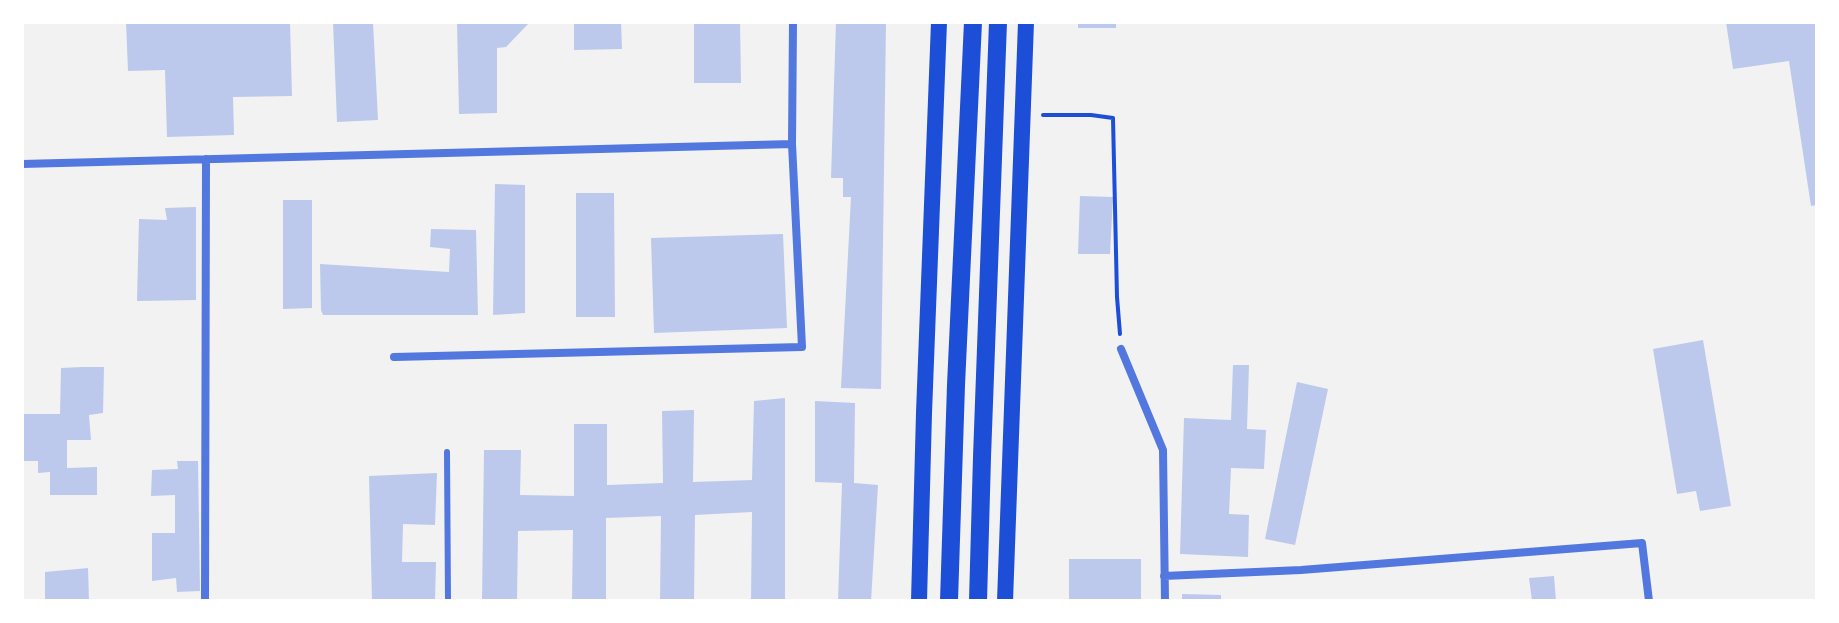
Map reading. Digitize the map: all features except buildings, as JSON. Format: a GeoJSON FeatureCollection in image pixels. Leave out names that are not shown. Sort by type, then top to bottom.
{"type":"FeatureCollection","features":[{"type":"Feature","properties":{"kind":"highway"},"geometry":{"type":"LineString","coordinates":[[949,601],[973,22]]}},
{"type":"Feature","properties":{"kind":"highway"},"geometry":{"type":"LineString","coordinates":[[978,601],[998,22]]}},
{"type":"Feature","properties":{"kind":"main road"},"geometry":{"type":"LineString","coordinates":[[919,601],[939,22]]}},
{"type":"Feature","properties":{"kind":"main road"},"geometry":{"type":"LineString","coordinates":[[1005,601],[1026,22]]}},
{"type":"Feature","properties":{"kind":"street"},"geometry":{"type":"LineString","coordinates":[[394,357],[802,347],[792,144],[793,22]]}},
{"type":"Feature","properties":{"kind":"street"},"geometry":{"type":"LineString","coordinates":[[22,164],[792,144]]}},
{"type":"Feature","properties":{"kind":"street"},"geometry":{"type":"LineString","coordinates":[[205,601],[206,159]]}},
{"type":"Feature","properties":{"kind":"street"},"geometry":{"type":"LineString","coordinates":[[1121,349],[1163,450],[1165,601]]}},
{"type":"Feature","properties":{"kind":"street"},"geometry":{"type":"LineString","coordinates":[[1164,576],[1301,570],[1642,543],[1649,601]]}},
{"type":"Feature","properties":{"kind":"lane"},"geometry":{"type":"LineString","coordinates":[[447,452],[448,601]]}},
{"type":"Feature","properties":{"kind":"path"},"geometry":{"type":"LineString","coordinates":[[1043,115],[1113,118],[1115,254],[1121,349]]}}]}
